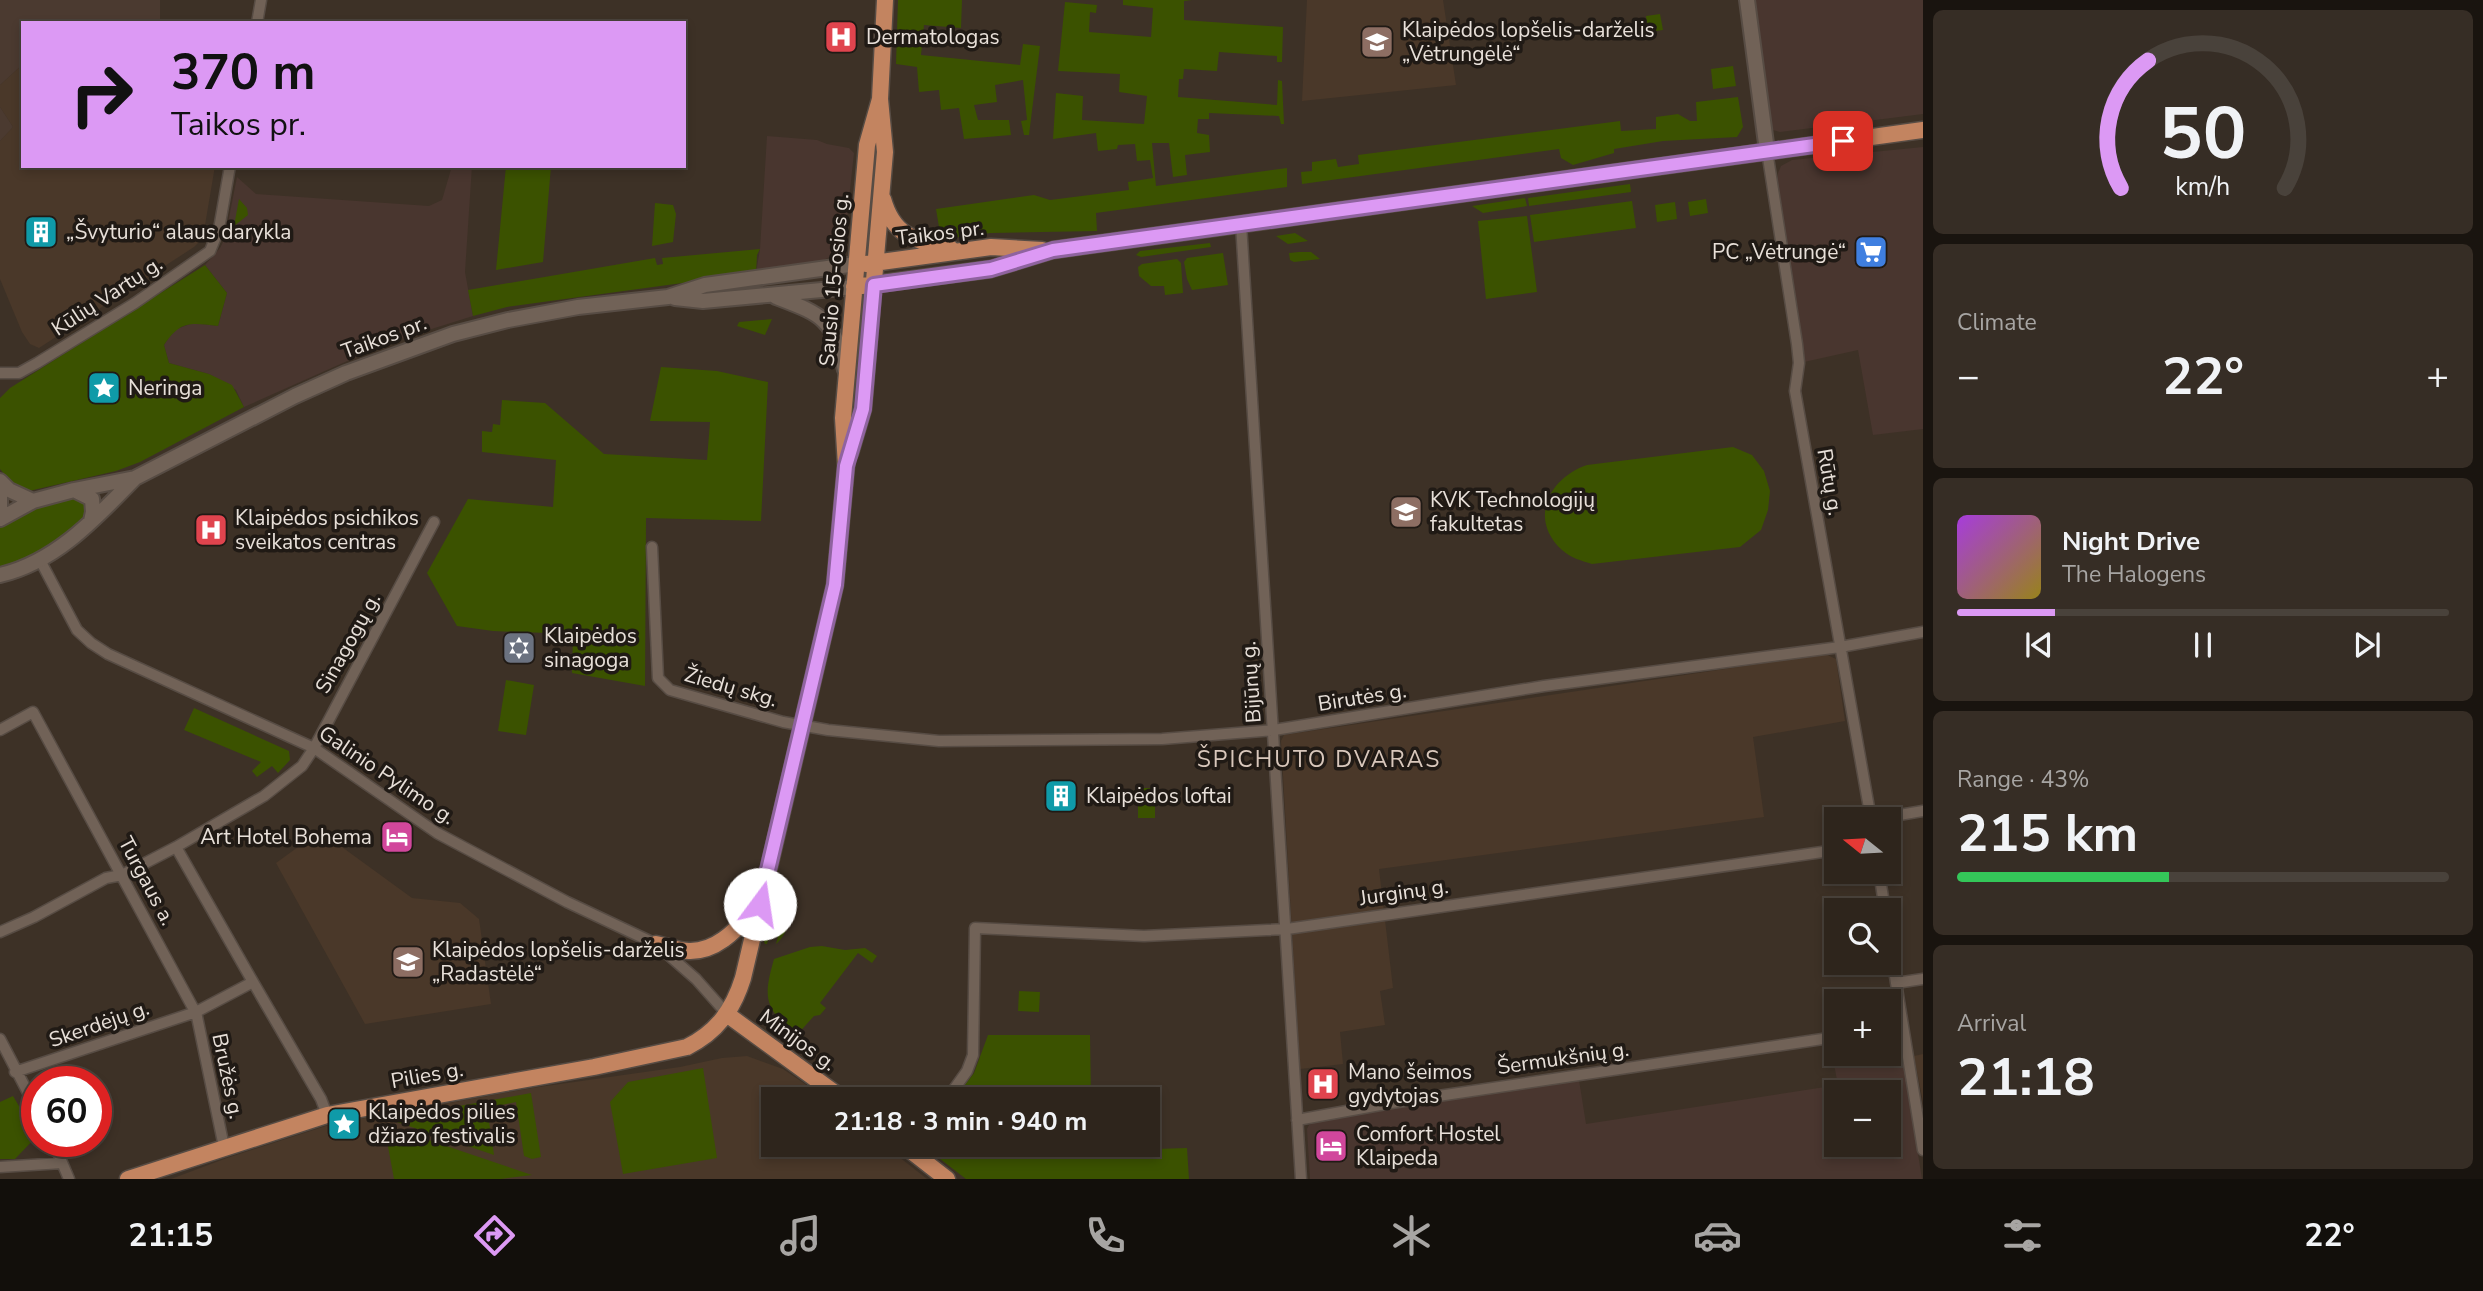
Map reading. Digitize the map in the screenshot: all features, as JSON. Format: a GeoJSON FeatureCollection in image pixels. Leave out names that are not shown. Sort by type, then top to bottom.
{"type":"FeatureCollection","features":[{"type":"Feature","properties":{"kind":"main road","name":"Sausio 15-osios g."},"geometry":{"type":"LineString","coordinates":[[846,466],[863,409],[876,263],[885,152],[880,99],[885,0]]}},
{"type":"Feature","properties":{"kind":"main road","name":"Sausio 15-osios g."},"geometry":{"type":"LineString","coordinates":[[728,1015],[744,978],[835,585],[846,466],[843,418],[867,145],[880,99]]}},
{"type":"Feature","properties":{"kind":"main road","name":"Taikos pr."},"geometry":{"type":"LineString","coordinates":[[854,287],[991,269],[1053,250],[1923,130]]}},
{"type":"Feature","properties":{"kind":"main road"},"geometry":{"type":"LineString","coordinates":[[882,191],[891,220],[912,240],[962,251]]}},
{"type":"Feature","properties":{"kind":"main road","name":"Taikos pr."},"geometry":{"type":"LineString","coordinates":[[856,264],[991,247],[1053,250]]}},
{"type":"Feature","properties":{"kind":"main road"},"geometry":{"type":"LineString","coordinates":[[656,944],[688,951],[704,950],[727,937],[760,904]]}},
{"type":"Feature","properties":{"kind":"main road","name":"Minijos g."},"geometry":{"type":"LineString","coordinates":[[728,1015],[827,1087]]}},
{"type":"Feature","properties":{"kind":"main road","name":"Pilies g."},"geometry":{"type":"LineString","coordinates":[[128,1179],[327,1115],[687,1047],[700,1040],[728,1015]]}},
{"type":"Feature","properties":{"kind":"main road"},"geometry":{"type":"LineString","coordinates":[[920,1157],[947,1179]]}},
{"type":"Feature","properties":{"kind":"street"},"geometry":{"type":"LineString","coordinates":[[257,21],[261,0]]}},
{"type":"Feature","properties":{"kind":"street"},"geometry":{"type":"LineString","coordinates":[[1746,0],[1767,151]]}},
{"type":"Feature","properties":{"kind":"street","name":"Rūtų g."},"geometry":{"type":"LineString","coordinates":[[1767,151],[1797,344],[1799,363],[1795,391],[1871,807]]}},
{"type":"Feature","properties":{"kind":"street","name":"Kūlių Vartų g."},"geometry":{"type":"LineString","coordinates":[[0,373],[19,373],[135,303],[210,251],[219,229],[230,168]]}},
{"type":"Feature","properties":{"kind":"street","name":"Bijūnų g."},"geometry":{"type":"LineString","coordinates":[[1241,224],[1301,1179]]}},
{"type":"Feature","properties":{"kind":"street","name":"Taikos pr."},"geometry":{"type":"LineString","coordinates":[[668,297],[705,285],[856,264]]}},
{"type":"Feature","properties":{"kind":"street","name":"Taikos pr."},"geometry":{"type":"LineString","coordinates":[[0,519],[33,501],[135,478],[295,396],[357,369],[453,334],[578,307],[668,297],[703,300],[854,287]]}},
{"type":"Feature","properties":{"kind":"street"},"geometry":{"type":"LineString","coordinates":[[771,295],[816,313],[826,322],[834,333],[847,376]]}},
{"type":"Feature","properties":{"kind":"street","name":"Taikos pr."},"geometry":{"type":"LineString","coordinates":[[0,575],[21,569],[65,545],[135,478]]}},
{"type":"Feature","properties":{"kind":"street"},"geometry":{"type":"LineString","coordinates":[[0,481],[15,494],[33,501]]}},
{"type":"Feature","properties":{"kind":"street"},"geometry":{"type":"LineString","coordinates":[[74,490],[92,499],[93,512],[90,521]]}},
{"type":"Feature","properties":{"kind":"street"},"geometry":{"type":"LineString","coordinates":[[0,492],[0,509]]}},
{"type":"Feature","properties":{"kind":"street","name":"Sinagogų g."},"geometry":{"type":"LineString","coordinates":[[0,932],[106,878],[122,875],[176,847],[264,796],[302,765],[314,748],[434,522]]}},
{"type":"Feature","properties":{"kind":"street","name":"Žiedų skg."},"geometry":{"type":"LineString","coordinates":[[652,547],[658,677],[670,690],[803,726]]}},
{"type":"Feature","properties":{"kind":"street","name":"Galinio Pylimo g."},"geometry":{"type":"LineString","coordinates":[[40,560],[77,630],[91,643],[108,654],[314,748],[437,834],[567,902],[656,944],[696,979],[728,1015]]}},
{"type":"Feature","properties":{"kind":"street","name":"Birutės g."},"geometry":{"type":"LineString","coordinates":[[803,726],[939,741],[1162,739],[1274,730],[1544,686],[1840,647],[1923,632]]}},
{"type":"Feature","properties":{"kind":"street","name":"Turgaus a."},"geometry":{"type":"LineString","coordinates":[[0,730],[33,712],[196,1012]]}},
{"type":"Feature","properties":{"kind":"street"},"geometry":{"type":"LineString","coordinates":[[1901,815],[1923,811]]}},
{"type":"Feature","properties":{"kind":"street","name":"Turgaus a."},"geometry":{"type":"LineString","coordinates":[[176,847],[321,1099],[327,1115]]}},
{"type":"Feature","properties":{"kind":"street","name":"Jurginų g."},"geometry":{"type":"LineString","coordinates":[[956,1087],[967,1071],[973,1055],[975,928],[1144,936],[1287,929],[1824,852]]}},
{"type":"Feature","properties":{"kind":"street"},"geometry":{"type":"LineString","coordinates":[[1895,975],[1923,1150]]}},
{"type":"Feature","properties":{"kind":"street"},"geometry":{"type":"LineString","coordinates":[[1896,983],[1923,979]]}},
{"type":"Feature","properties":{"kind":"street"},"geometry":{"type":"LineString","coordinates":[[196,1012],[253,982]]}},
{"type":"Feature","properties":{"kind":"street","name":"Skerdėjų g."},"geometry":{"type":"LineString","coordinates":[[15,1072],[196,1012]]}},
{"type":"Feature","properties":{"kind":"street","name":"Bružės g."},"geometry":{"type":"LineString","coordinates":[[196,1012],[224,1147]]}},
{"type":"Feature","properties":{"kind":"street"},"geometry":{"type":"LineString","coordinates":[[0,1039],[21,1082]]}},
{"type":"Feature","properties":{"kind":"street","name":"Šermukšnių g."},"geometry":{"type":"LineString","coordinates":[[1297,1120],[1405,1101],[1824,1039]]}},
{"type":"Feature","properties":{"kind":"street"},"geometry":{"type":"LineString","coordinates":[[60,1157],[69,1179]]}},
{"type":"Feature","properties":{"kind":"street"},"geometry":{"type":"LineString","coordinates":[[0,1167],[62,1163]]}},
{"type":"Feature","properties":{"kind":"shaded area"},"geometry":{"type":"Polygon","coordinates":[[[0,0],[160,0],[160,21],[21,21],[21,66],[0,85],[0,0]]]}},
{"type":"Feature","properties":{"kind":"shaded area","name":"Klaipėdos lopšelis-darželis „Vėtrungėlė“"},"geometry":{"type":"Polygon","coordinates":[[[1307,0],[1443,0],[1456,85],[1302,101],[1307,0]]]}},
{"type":"Feature","properties":{"kind":"shaded area"},"geometry":{"type":"Polygon","coordinates":[[[1754,0],[1923,0],[1923,114],[1780,132],[1773,130],[1754,0]]]}},
{"type":"Feature","properties":{"kind":"shaded area"},"geometry":{"type":"Polygon","coordinates":[[[21,66],[21,168],[215,168],[201,240],[39,348],[30,344],[22,332],[0,279],[0,141],[13,127],[0,107],[0,85],[21,66]]]}},
{"type":"Feature","properties":{"kind":"shaded area"},"geometry":{"type":"Polygon","coordinates":[[[0,107],[13,127],[0,141],[0,107]]]}},
{"type":"Feature","properties":{"kind":"shaded area"},"geometry":{"type":"Polygon","coordinates":[[[767,136],[817,140],[849,148],[854,153],[846,226],[842,241],[832,256],[815,264],[756,273],[760,249],[767,136]]]}},
{"type":"Feature","properties":{"kind":"shaded area"},"geometry":{"type":"Polygon","coordinates":[[[1923,147],[1923,429],[1873,435],[1858,350],[1804,362],[1777,182],[1778,173],[1781,166],[1792,160],[1923,147]]]}},
{"type":"Feature","properties":{"kind":"shaded area"},"geometry":{"type":"Polygon","coordinates":[[[451,168],[472,168],[465,272],[473,316],[390,342],[244,407],[236,390],[209,374],[169,363],[164,345],[174,330],[193,323],[218,326],[227,293],[205,265],[225,238],[237,177],[256,194],[429,206],[442,200],[451,168]]]}},
{"type":"Feature","properties":{"kind":"shaded area"},"geometry":{"type":"Polygon","coordinates":[[[1825,654],[1836,659],[1845,721],[1753,737],[1764,817],[1379,869],[1393,988],[1380,991],[1385,1025],[1340,1032],[1343,1064],[1300,1069],[1281,741],[1284,735],[1825,654]]]}},
{"type":"Feature","properties":{"kind":"shaded area","name":"Klaipėdos lopšelis-darželis „Radastėlė“"},"geometry":{"type":"Polygon","coordinates":[[[320,831],[412,898],[460,903],[479,919],[491,1004],[365,1024],[276,863],[320,831]]]}},
{"type":"Feature","properties":{"kind":"shaded area"},"geometry":{"type":"Polygon","coordinates":[[[1901,1048],[1922,1179],[1310,1179],[1307,1129],[1309,1125],[1320,1120],[1579,1080],[1586,1124],[1824,1087],[1824,1157],[1901,1157],[1901,1080],[1837,1080],[1834,1066],[1901,1066],[1901,1048]]]}},
{"type":"Feature","properties":{"kind":"shaded area"},"geometry":{"type":"Polygon","coordinates":[[[1923,1054],[1923,1102],[1914,1056],[1923,1054]]]}},
{"type":"Feature","properties":{"kind":"shaded area"},"geometry":{"type":"Polygon","coordinates":[[[747,1056],[783,1069],[809,1087],[761,1087],[761,1157],[899,1157],[927,1179],[171,1179],[332,1124],[532,1088],[680,1067],[747,1056]]]}},
{"type":"Feature","properties":{"kind":"green space"},"geometry":{"type":"Polygon","coordinates":[[[898,0],[962,0],[961,28],[924,25],[921,55],[1020,65],[1023,44],[1040,46],[1029,135],[1024,135],[1021,121],[1027,120],[1023,80],[995,85],[997,102],[974,105],[978,120],[1009,120],[1011,135],[964,139],[959,108],[941,110],[939,90],[919,92],[917,67],[896,64],[898,0]]]}},
{"type":"Feature","properties":{"kind":"green space"},"geometry":{"type":"Polygon","coordinates":[[[1123,0],[1192,0],[1184,1],[1184,20],[1283,27],[1282,62],[1277,62],[1277,56],[1219,52],[1217,71],[1184,69],[1183,79],[1179,79],[1178,97],[1277,105],[1278,80],[1282,81],[1284,124],[1281,124],[1279,116],[1209,113],[1209,119],[1198,119],[1197,133],[1209,135],[1210,152],[1185,155],[1187,175],[1173,177],[1169,143],[1152,143],[1156,186],[1287,168],[1287,187],[1096,213],[1097,231],[991,233],[936,240],[910,233],[939,227],[936,209],[1034,195],[1050,200],[1129,190],[1128,182],[1153,178],[1150,160],[1137,161],[1135,144],[1118,145],[1117,149],[1098,151],[1096,133],[1053,139],[1056,93],[1083,96],[1082,120],[1144,124],[1147,96],[1119,92],[1120,74],[1058,71],[1065,2],[1097,5],[1096,13],[1090,12],[1089,32],[1151,37],[1153,8],[1123,5],[1123,0]]]}},
{"type":"Feature","properties":{"kind":"green space"},"geometry":{"type":"Polygon","coordinates":[[[1660,14],[1663,30],[1648,32],[1646,16],[1660,14]]]}},
{"type":"Feature","properties":{"kind":"green space"},"geometry":{"type":"Polygon","coordinates":[[[1733,66],[1736,86],[1713,89],[1711,69],[1733,66]]]}},
{"type":"Feature","properties":{"kind":"green space"},"geometry":{"type":"Polygon","coordinates":[[[1738,97],[1743,127],[1737,137],[1663,141],[1614,149],[1614,153],[1573,165],[1561,158],[1559,149],[1302,184],[1301,172],[1312,171],[1312,162],[1336,159],[1338,167],[1359,164],[1358,155],[1620,121],[1621,131],[1656,129],[1656,117],[1678,114],[1690,121],[1697,121],[1696,102],[1738,97]]]}},
{"type":"Feature","properties":{"kind":"green space"},"geometry":{"type":"Polygon","coordinates":[[[506,168],[551,168],[543,262],[496,270],[506,168]]]}},
{"type":"Feature","properties":{"kind":"green space"},"geometry":{"type":"Polygon","coordinates":[[[1630,184],[1631,192],[1529,206],[1528,198],[1630,184]]]}},
{"type":"Feature","properties":{"kind":"green space"},"geometry":{"type":"Polygon","coordinates":[[[1525,198],[1527,206],[1483,213],[1472,206],[1525,198]]]}},
{"type":"Feature","properties":{"kind":"green space"},"geometry":{"type":"Polygon","coordinates":[[[239,199],[247,208],[248,215],[234,226],[239,199]]]}},
{"type":"Feature","properties":{"kind":"green space"},"geometry":{"type":"Polygon","coordinates":[[[1706,199],[1708,213],[1690,216],[1688,202],[1706,199]]]}},
{"type":"Feature","properties":{"kind":"green space"},"geometry":{"type":"Polygon","coordinates":[[[1632,201],[1636,228],[1534,242],[1530,215],[1632,201]]]}},
{"type":"Feature","properties":{"kind":"green space"},"geometry":{"type":"Polygon","coordinates":[[[1675,202],[1677,219],[1657,222],[1655,205],[1675,202]]]}},
{"type":"Feature","properties":{"kind":"green space"},"geometry":{"type":"Polygon","coordinates":[[[655,203],[673,205],[676,214],[673,242],[652,246],[655,203]]]}},
{"type":"Feature","properties":{"kind":"green space"},"geometry":{"type":"Polygon","coordinates":[[[1527,216],[1537,292],[1486,299],[1478,221],[1527,216]]]}},
{"type":"Feature","properties":{"kind":"green space"},"geometry":{"type":"Polygon","coordinates":[[[1295,233],[1308,241],[1288,244],[1276,236],[1295,233]]]}},
{"type":"Feature","properties":{"kind":"green space"},"geometry":{"type":"Polygon","coordinates":[[[1210,243],[1211,247],[1141,257],[1136,255],[1140,251],[1210,243]]]}},
{"type":"Feature","properties":{"kind":"green space"},"geometry":{"type":"Polygon","coordinates":[[[760,249],[756,273],[507,307],[473,316],[468,290],[655,258],[657,265],[663,264],[662,258],[760,249]]]}},
{"type":"Feature","properties":{"kind":"green space"},"geometry":{"type":"Polygon","coordinates":[[[1311,252],[1320,259],[1294,262],[1290,260],[1289,253],[1311,252]]]}},
{"type":"Feature","properties":{"kind":"green space"},"geometry":{"type":"Polygon","coordinates":[[[1223,253],[1228,285],[1192,290],[1184,262],[1187,258],[1223,253]]]}},
{"type":"Feature","properties":{"kind":"green space"},"geometry":{"type":"Polygon","coordinates":[[[1177,259],[1181,263],[1183,293],[1165,295],[1164,286],[1151,286],[1139,276],[1138,267],[1142,264],[1177,259]]]}},
{"type":"Feature","properties":{"kind":"green space"},"geometry":{"type":"Polygon","coordinates":[[[205,265],[227,293],[218,326],[200,324],[181,327],[164,345],[169,363],[209,374],[232,385],[244,407],[140,462],[116,471],[29,491],[17,489],[0,469],[0,398],[10,388],[205,265]]]}},
{"type":"Feature","properties":{"kind":"green space"},"geometry":{"type":"Polygon","coordinates":[[[772,319],[765,335],[737,326],[739,322],[772,319]]]}},
{"type":"Feature","properties":{"kind":"green space"},"geometry":{"type":"Polygon","coordinates":[[[661,367],[717,371],[768,382],[761,521],[646,518],[645,686],[572,673],[573,634],[493,631],[457,626],[427,573],[468,499],[553,507],[556,460],[482,452],[482,431],[492,432],[493,424],[500,425],[502,400],[545,403],[604,454],[707,460],[710,422],[650,421],[661,367]]]}},
{"type":"Feature","properties":{"kind":"green space"},"geometry":{"type":"Polygon","coordinates":[[[1733,447],[1752,455],[1764,471],[1770,491],[1768,510],[1761,530],[1740,547],[1592,564],[1562,550],[1546,525],[1545,513],[1553,489],[1562,479],[1587,465],[1733,447]]]}},
{"type":"Feature","properties":{"kind":"green space"},"geometry":{"type":"Polygon","coordinates":[[[71,497],[80,498],[86,504],[86,517],[83,521],[39,554],[0,569],[0,526],[28,511],[71,497]]]}},
{"type":"Feature","properties":{"kind":"green space"},"geometry":{"type":"Polygon","coordinates":[[[506,680],[534,685],[526,735],[498,731],[506,680]]]}},
{"type":"Feature","properties":{"kind":"green space"},"geometry":{"type":"Polygon","coordinates":[[[194,708],[289,751],[290,760],[278,773],[272,766],[257,777],[252,771],[261,762],[184,730],[194,708]]]}},
{"type":"Feature","properties":{"kind":"green space"},"geometry":{"type":"Polygon","coordinates":[[[1138,788],[1155,788],[1155,818],[1138,818],[1138,788]]]}},
{"type":"Feature","properties":{"kind":"green space"},"geometry":{"type":"Polygon","coordinates":[[[789,894],[792,913],[784,934],[776,944],[789,894]]]}},
{"type":"Feature","properties":{"kind":"green space"},"geometry":{"type":"Polygon","coordinates":[[[775,896],[779,897],[765,944],[764,942],[775,896]]]}},
{"type":"Feature","properties":{"kind":"green space"},"geometry":{"type":"Polygon","coordinates":[[[810,947],[845,950],[865,948],[877,956],[872,963],[858,953],[820,1003],[826,1008],[820,1015],[814,1016],[795,1037],[772,1010],[769,1002],[768,985],[774,959],[810,947]]]}},
{"type":"Feature","properties":{"kind":"green space"},"geometry":{"type":"Polygon","coordinates":[[[1019,991],[1040,992],[1039,1012],[1018,1011],[1019,991]]]}},
{"type":"Feature","properties":{"kind":"green space"},"geometry":{"type":"Polygon","coordinates":[[[988,1035],[1090,1035],[1091,1087],[963,1087],[974,1073],[988,1035]]]}},
{"type":"Feature","properties":{"kind":"green space"},"geometry":{"type":"Polygon","coordinates":[[[703,1068],[717,1158],[623,1174],[610,1102],[628,1082],[703,1068]]]}},
{"type":"Feature","properties":{"kind":"green space"},"geometry":{"type":"Polygon","coordinates":[[[531,1093],[541,1157],[532,1159],[524,1156],[516,1102],[487,1108],[494,1155],[388,1119],[531,1093]]]}},
{"type":"Feature","properties":{"kind":"green space"},"geometry":{"type":"Polygon","coordinates":[[[13,1096],[21,1109],[21,1153],[15,1159],[0,1159],[0,1102],[13,1096]]]}},
{"type":"Feature","properties":{"kind":"green space"},"geometry":{"type":"Polygon","coordinates":[[[384,1125],[532,1175],[501,1179],[394,1179],[384,1125]]]}},
{"type":"Feature","properties":{"kind":"green space"},"geometry":{"type":"Polygon","coordinates":[[[1187,1148],[1189,1179],[966,1179],[938,1157],[1160,1157],[1160,1149],[1187,1148]]]}},
{"type":"Feature","properties":{"kind":"place","name":"Dermatologas"},"geometry":{"type":"Point","coordinates":[841,37]}},
{"type":"Feature","properties":{"kind":"place","name":"Klaipėdos lopšelis-darželis „Vėtrungėlė“"},"geometry":{"type":"Point","coordinates":[1377,42]}},
{"type":"Feature","properties":{"kind":"place","name":"„Švyturio“ alaus darykla"},"geometry":{"type":"Point","coordinates":[41,232]}},
{"type":"Feature","properties":{"kind":"place","name":"PC „Vėtrungė“"},"geometry":{"type":"Point","coordinates":[1871,252]}},
{"type":"Feature","properties":{"kind":"place","name":"Neringa"},"geometry":{"type":"Point","coordinates":[104,388]}},
{"type":"Feature","properties":{"kind":"place","name":"KVK Technologijų fakultetas"},"geometry":{"type":"Point","coordinates":[1406,512]}},
{"type":"Feature","properties":{"kind":"place","name":"Klaipėdos psichikos sveikatos centras"},"geometry":{"type":"Point","coordinates":[211,530]}},
{"type":"Feature","properties":{"kind":"place","name":"Klaipėdos sinagoga"},"geometry":{"type":"Point","coordinates":[519,648]}},
{"type":"Feature","properties":{"kind":"place","name":"Klaipėdos loftai"},"geometry":{"type":"Point","coordinates":[1061,796]}},
{"type":"Feature","properties":{"kind":"place","name":"Art Hotel Bohema"},"geometry":{"type":"Point","coordinates":[397,837]}},
{"type":"Feature","properties":{"kind":"place","name":"Klaipėdos lopšelis-darželis „Radastėlė“"},"geometry":{"type":"Point","coordinates":[408,962]}},
{"type":"Feature","properties":{"kind":"place","name":"Mano šeimos gydytojas"},"geometry":{"type":"Point","coordinates":[1323,1084]}},
{"type":"Feature","properties":{"kind":"place","name":"Klaipėdos pilies džiazo festivalis"},"geometry":{"type":"Point","coordinates":[344,1124]}},
{"type":"Feature","properties":{"kind":"place","name":"Comfort Hostel Klaipeda"},"geometry":{"type":"Point","coordinates":[1331,1146]}},
{"type":"Feature","properties":{"kind":"district","name":"ŠPICHUTO DVARAS"},"geometry":{"type":"Point","coordinates":[1319,759]}},
{"type":"Feature","properties":{"kind":"route"},"geometry":{"type":"LineString","coordinates":[[760,904],[835,585],[846,466],[863,409],[874,285],[991,269],[1053,250],[1843,141]]}}]}
